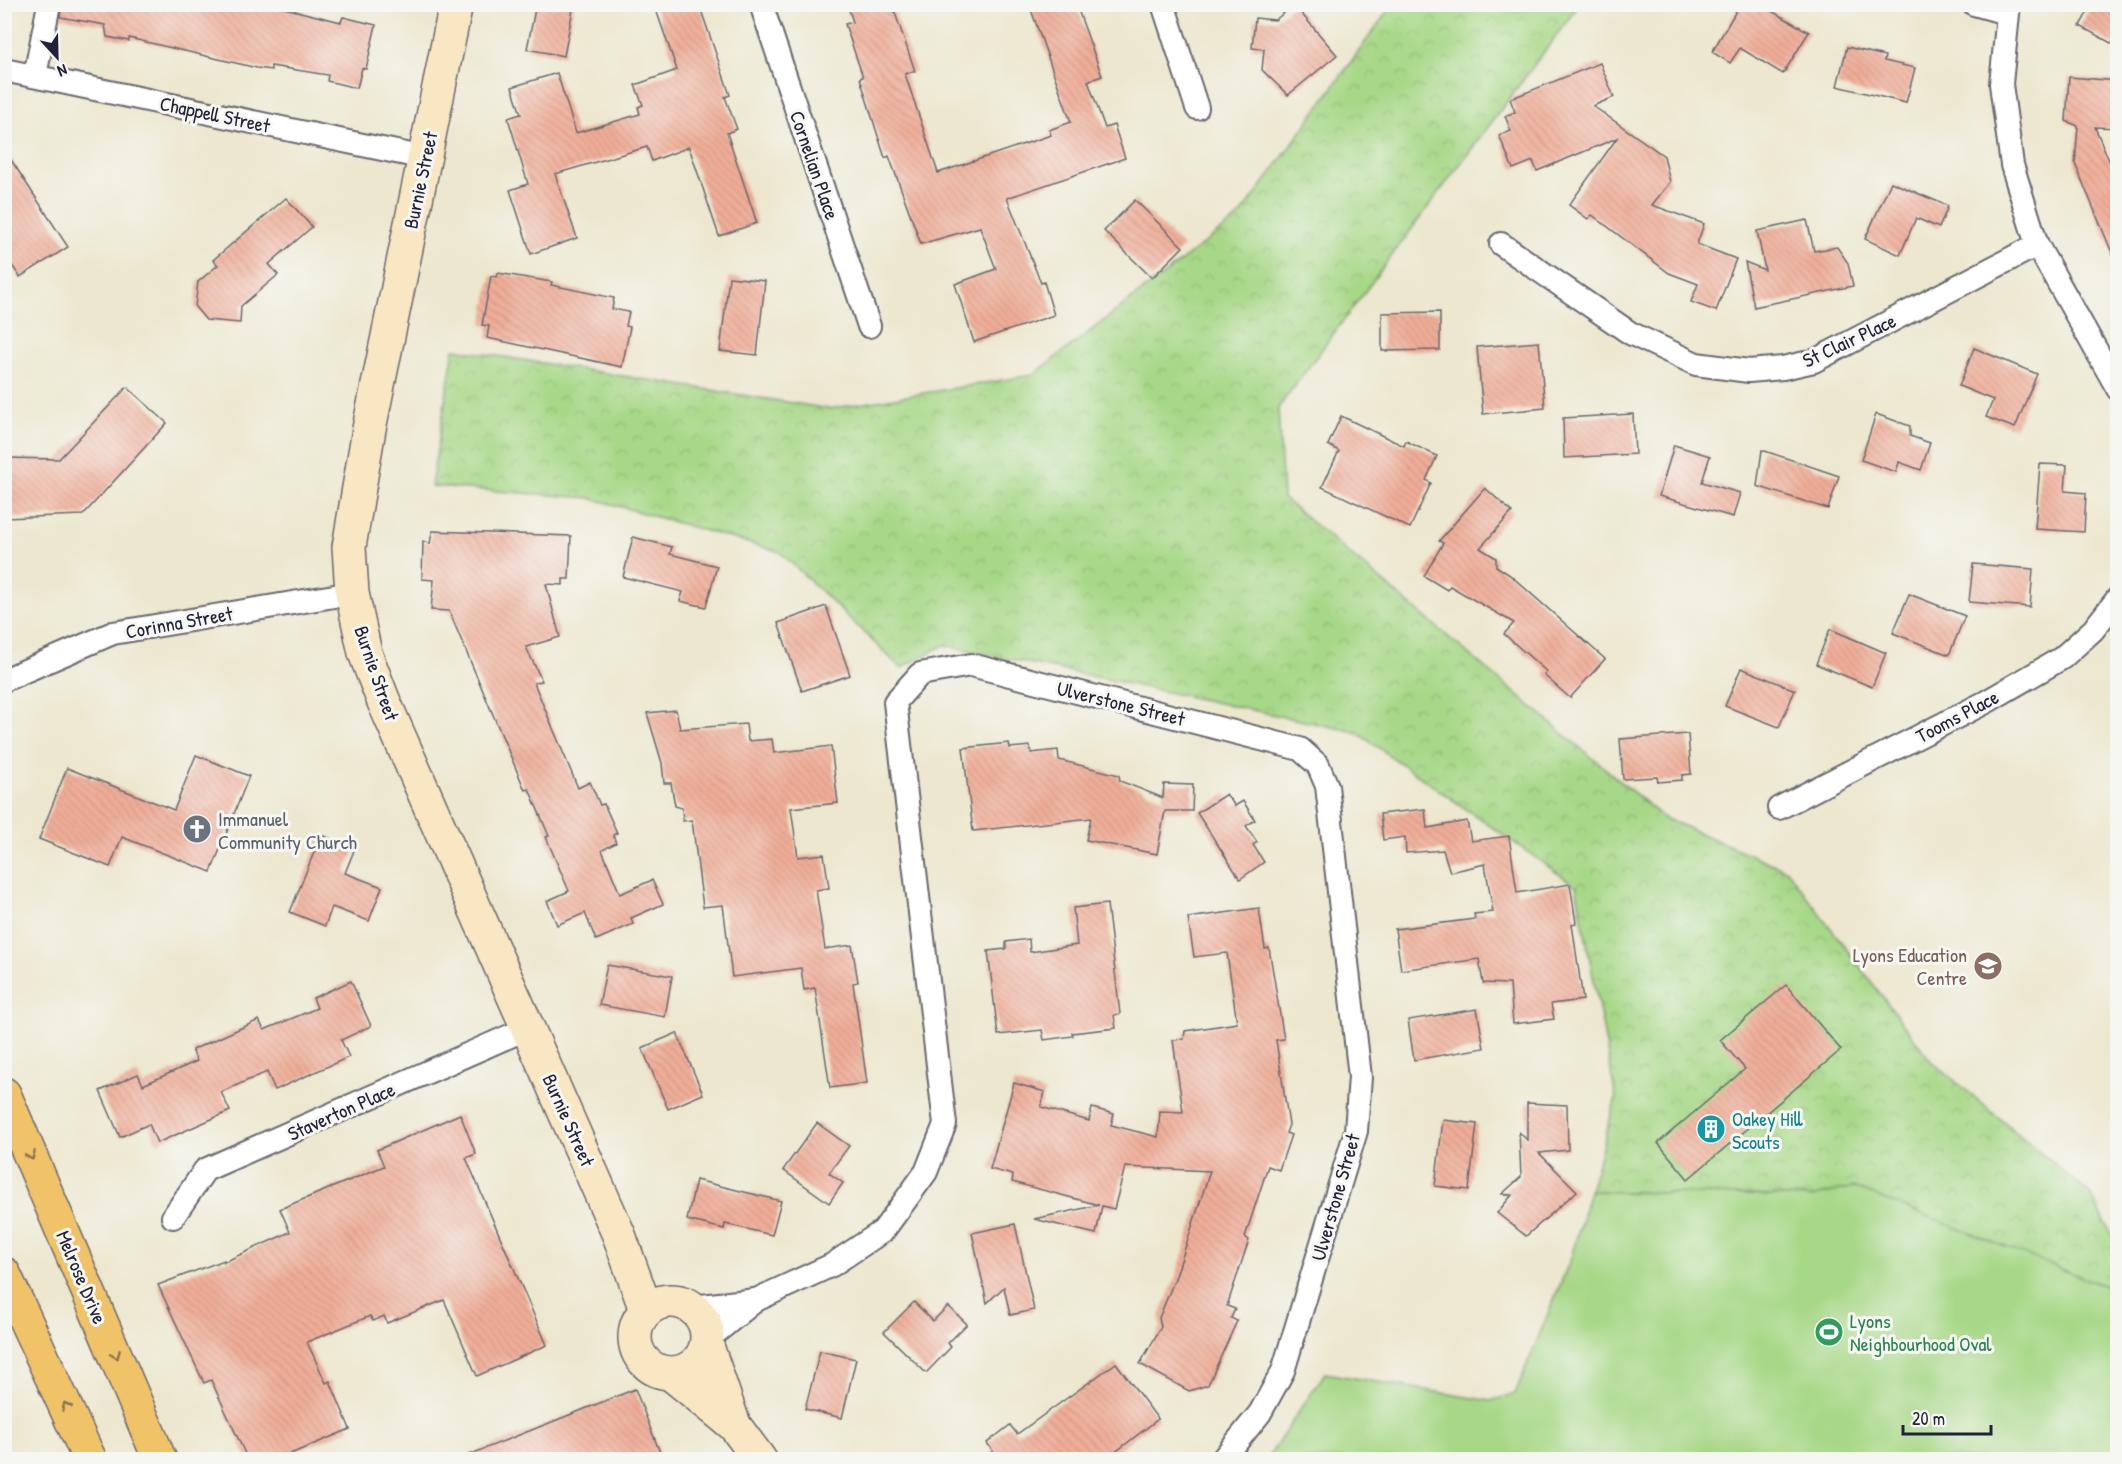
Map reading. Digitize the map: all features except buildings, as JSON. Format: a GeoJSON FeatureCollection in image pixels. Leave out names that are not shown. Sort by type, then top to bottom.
{"type":"FeatureCollection","features":[{"type":"Feature","properties":{"kind":"main road","name":"Melrose Drive"},"geometry":{"type":"LineString","coordinates":[[4,1094],[160,1460]]}},
{"type":"Feature","properties":{"kind":"main road"},"geometry":{"type":"LineString","coordinates":[[4,1274],[90,1460]]}},
{"type":"Feature","properties":{"kind":"street"},"geometry":{"type":"LineString","coordinates":[[35,76],[49,4]]}},
{"type":"Feature","properties":{"kind":"street","name":"Burnie Street"},"geometry":{"type":"LineString","coordinates":[[456,4],[369,429],[349,547],[352,593],[365,652],[384,702],[619,1235],[646,1311]]}},
{"type":"Feature","properties":{"kind":"street","name":"Cornelian Place"},"geometry":{"type":"LineString","coordinates":[[761,4],[869,326]]}},
{"type":"Feature","properties":{"kind":"street"},"geometry":{"type":"LineString","coordinates":[[1163,4],[1197,108]]}},
{"type":"Feature","properties":{"kind":"street"},"geometry":{"type":"LineString","coordinates":[[1974,4],[2007,9],[2001,84],[2010,154],[2037,246],[2118,388]]}},
{"type":"Feature","properties":{"kind":"street","name":"Chappell Street"},"geometry":{"type":"LineString","coordinates":[[4,70],[424,158]]}},
{"type":"Feature","properties":{"kind":"street","name":"St Clair Place"},"geometry":{"type":"LineString","coordinates":[[1501,244],[1630,333],[1696,364],[1749,371],[1783,368],[1814,361],[2037,246]]}},
{"type":"Feature","properties":{"kind":"street","name":"Corinna Street"},"geometry":{"type":"LineString","coordinates":[[8,680],[61,653],[112,633],[352,593]]}},
{"type":"Feature","properties":{"kind":"street","name":"Tooms Place"},"geometry":{"type":"LineString","coordinates":[[1779,808],[1986,702],[2062,658],[2093,630],[2118,598]]}},
{"type":"Feature","properties":{"kind":"street","name":"Ulverstone Street"},"geometry":{"type":"LineString","coordinates":[[707,1343],[756,1300],[831,1265],[883,1231],[926,1172],[945,1124],[895,702],[920,674],[971,665],[1300,749],[1318,765],[1327,786],[1360,1077],[1356,1131],[1283,1371],[1260,1413],[1222,1460]]}},
{"type":"Feature","properties":{"kind":"street","name":"Staverton Place"},"geometry":{"type":"LineString","coordinates":[[173,1217],[205,1170],[528,1028]]}},
{"type":"Feature","properties":{"kind":"street","name":"Burnie Street"},"geometry":{"type":"LineString","coordinates":[[619,1235],[686,1304]]}},
{"type":"Feature","properties":{"kind":"street","name":"Ulverstone Street"},"geometry":{"type":"LineString","coordinates":[[686,1304],[756,1300]]}},
{"type":"Feature","properties":{"kind":"street"},"geometry":{"type":"LineString","coordinates":[[707,1343],[693,1366],[670,1373],[658,1371],[647,1364],[636,1345],[637,1325],[646,1311],[656,1304],[686,1304],[704,1321],[707,1343],[734,1425]]}},
{"type":"Feature","properties":{"kind":"street"},"geometry":{"type":"LineString","coordinates":[[670,1373],[734,1425],[760,1460]]}},
{"type":"Feature","properties":{"kind":"green space"},"geometry":{"type":"Polygon","coordinates":[[[1392,5],[1579,5],[1278,408],[1283,498],[1664,818],[1787,870],[1931,1061],[2091,1195],[2117,1245],[2117,1291],[1853,1188],[1811,1197],[1590,1191],[1616,1098],[1576,886],[1356,732],[944,645],[901,668],[780,552],[590,498],[431,486],[454,349],[829,409],[1033,375],[1241,215],[1392,5]]]}},
{"type":"Feature","properties":{"kind":"green space","name":"Lyons Neighbourhood Oval"},"geometry":{"type":"Polygon","coordinates":[[[1853,1187],[2117,1291],[2117,1459],[1267,1459],[1325,1373],[1490,1401],[1515,1394],[1571,1258],[1590,1191],[1811,1197],[1853,1187]]]}},
{"type":"Feature","properties":{"kind":"place","name":"Immanuel Community Church"},"geometry":{"type":"Point","coordinates":[197,829]}},
{"type":"Feature","properties":{"kind":"place","name":"Lyons Education Centre"},"geometry":{"type":"Point","coordinates":[1988,966]}},
{"type":"Feature","properties":{"kind":"place","name":"Oakey Hill Scouts"},"geometry":{"type":"Point","coordinates":[1711,1129]}},
{"type":"Feature","properties":{"kind":"place","name":"Lyons Neighbourhood Oval"},"geometry":{"type":"Point","coordinates":[1829,1332]}}]}
